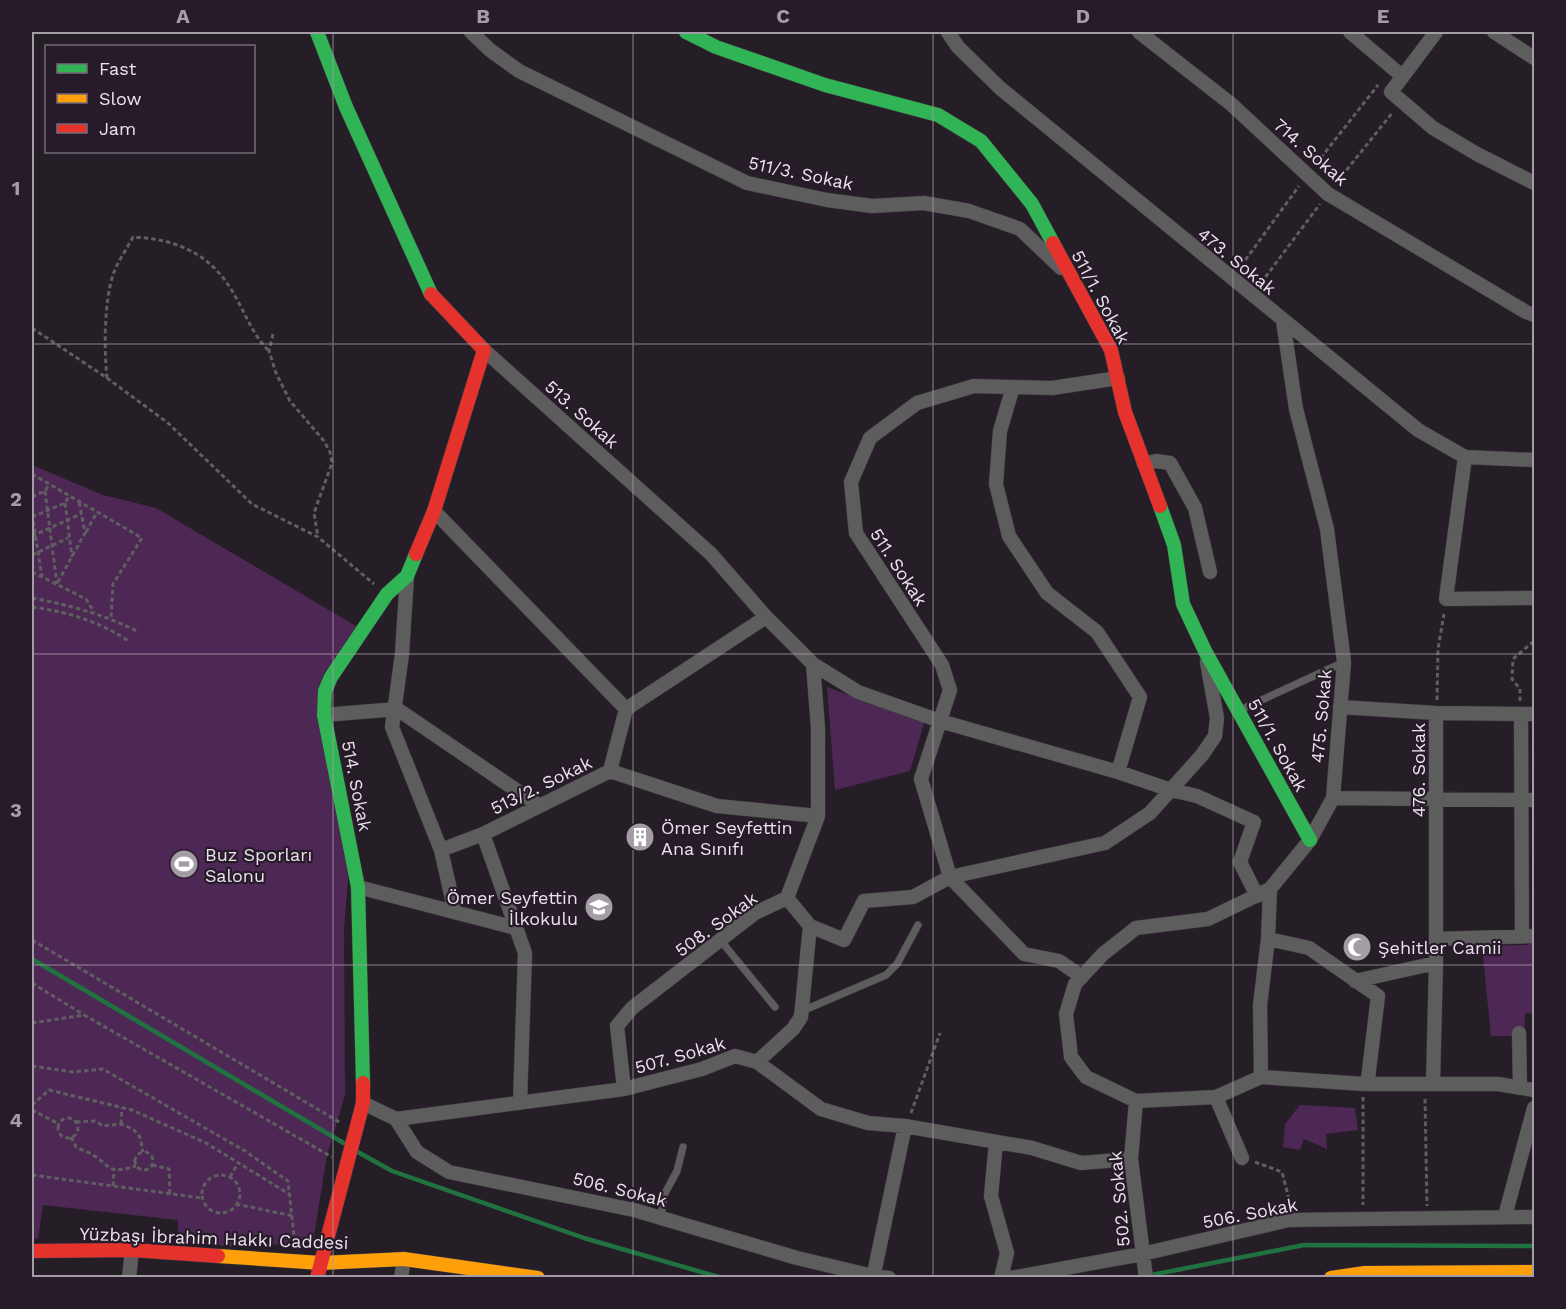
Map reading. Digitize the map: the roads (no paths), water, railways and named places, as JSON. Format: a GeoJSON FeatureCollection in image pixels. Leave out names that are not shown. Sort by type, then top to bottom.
{"type":"FeatureCollection","features":[{"type":"Feature","properties":{"kind":"street","name":"513. Sokak"},"geometry":{"type":"LineString","coordinates":[[317,32],[346,107],[432,298],[484,350],[711,554],[766,617],[813,664],[858,692],[940,722]]}},
{"type":"Feature","properties":{"kind":"street","name":"511/3. Sokak"},"geometry":{"type":"LineString","coordinates":[[471,32],[490,50],[519,71],[747,183],[827,200],[872,206],[924,203],[969,211],[1020,229],[1069,275]]}},
{"type":"Feature","properties":{"kind":"street","name":"511/1. Sokak"},"geometry":{"type":"LineString","coordinates":[[687,32],[716,47],[825,85],[938,115],[981,141],[1032,204],[1111,350],[1125,412],[1174,545],[1183,604],[1205,651],[1310,840]]}},
{"type":"Feature","properties":{"kind":"street","name":"473. Sokak"},"geometry":{"type":"LineString","coordinates":[[948,32],[958,47],[1000,88],[1418,430],[1465,457],[1534,460]]}},
{"type":"Feature","properties":{"kind":"street","name":"714. Sokak"},"geometry":{"type":"LineString","coordinates":[[1139,32],[1231,104],[1328,194],[1534,315]]}},
{"type":"Feature","properties":{"kind":"street"},"geometry":{"type":"LineString","coordinates":[[1350,32],[1402,76]]}},
{"type":"Feature","properties":{"kind":"street"},"geometry":{"type":"LineString","coordinates":[[1436,32],[1391,92],[1433,128],[1534,183]]}},
{"type":"Feature","properties":{"kind":"street"},"geometry":{"type":"LineString","coordinates":[[1494,32],[1534,58]]}},
{"type":"Feature","properties":{"kind":"street","name":"475. Sokak"},"geometry":{"type":"LineString","coordinates":[[1270,889],[1310,840],[1333,798],[1344,662],[1327,529],[1296,409],[1283,321]]}},
{"type":"Feature","properties":{"kind":"street","name":"514. Sokak"},"geometry":{"type":"LineString","coordinates":[[317,1278],[363,1104],[358,887],[324,715],[325,691],[331,677],[387,595],[407,576],[434,512],[484,350]]}},
{"type":"Feature","properties":{"kind":"street","name":"511. Sokak"},"geometry":{"type":"LineString","coordinates":[[950,877],[921,779],[950,690],[942,664],[856,532],[851,482],[870,438],[917,403],[974,386],[1052,388],[1118,378]]}},
{"type":"Feature","properties":{"kind":"street"},"geometry":{"type":"LineString","coordinates":[[1013,387],[1000,431],[996,484],[1009,536],[1047,593],[1096,632],[1140,697],[1118,772]]}},
{"type":"Feature","properties":{"kind":"street"},"geometry":{"type":"LineString","coordinates":[[1465,457],[1446,599],[1534,598]]}},
{"type":"Feature","properties":{"kind":"street"},"geometry":{"type":"LineString","coordinates":[[1144,464],[1156,461],[1170,463],[1195,508],[1210,572]]}},
{"type":"Feature","properties":{"kind":"street"},"geometry":{"type":"LineString","coordinates":[[434,512],[626,710],[766,617]]}},
{"type":"Feature","properties":{"kind":"street"},"geometry":{"type":"LineString","coordinates":[[407,576],[397,709],[392,727],[441,850],[455,912]]}},
{"type":"Feature","properties":{"kind":"street"},"geometry":{"type":"LineString","coordinates":[[787,898],[810,926],[844,940],[864,901],[913,897],[950,877],[1105,843],[1150,813],[1202,755],[1215,736],[1217,718],[1205,651]]}},
{"type":"Feature","properties":{"kind":"street","name":"508. Sokak"},"geometry":{"type":"LineString","coordinates":[[624,1089],[617,1026],[632,1008],[755,913],[787,898],[818,816],[818,728],[813,664]]}},
{"type":"Feature","properties":{"kind":"street"},"geometry":{"type":"LineString","coordinates":[[1340,707],[1436,713],[1528,714],[1528,936],[1436,939]]}},
{"type":"Feature","properties":{"kind":"street"},"geometry":{"type":"LineString","coordinates":[[324,715],[397,709],[538,805]]}},
{"type":"Feature","properties":{"kind":"street","name":"513/2. Sokak"},"geometry":{"type":"LineString","coordinates":[[441,850],[483,834],[610,771],[626,710]]}},
{"type":"Feature","properties":{"kind":"street","name":"476. Sokak"},"geometry":{"type":"LineString","coordinates":[[1429,1084],[1436,963],[1436,713]]}},
{"type":"Feature","properties":{"kind":"street"},"geometry":{"type":"LineString","coordinates":[[940,722],[1197,796],[1254,822],[1240,862],[1257,896]]}},
{"type":"Feature","properties":{"kind":"street"},"geometry":{"type":"LineString","coordinates":[[610,771],[717,806],[818,816]]}},
{"type":"Feature","properties":{"kind":"street"},"geometry":{"type":"LineString","coordinates":[[1333,798],[1528,800]]}},
{"type":"Feature","properties":{"kind":"street"},"geometry":{"type":"LineString","coordinates":[[483,834],[525,953],[520,1103]]}},
{"type":"Feature","properties":{"kind":"street"},"geometry":{"type":"LineString","coordinates":[[950,877],[1024,954],[1059,961],[1082,977]]}},
{"type":"Feature","properties":{"kind":"street"},"geometry":{"type":"LineString","coordinates":[[358,887],[516,928]]}},
{"type":"Feature","properties":{"kind":"street"},"geometry":{"type":"LineString","coordinates":[[1270,889],[1208,919],[1136,928],[1103,954],[1075,984],[1066,1014],[1071,1057],[1086,1077],[1136,1101],[1216,1097],[1261,1077],[1364,1084],[1498,1084],[1534,1090]]}},
{"type":"Feature","properties":{"kind":"street"},"geometry":{"type":"LineString","coordinates":[[1261,1077],[1260,1005],[1268,939],[1270,889]]}},
{"type":"Feature","properties":{"kind":"street"},"geometry":{"type":"LineString","coordinates":[[810,926],[801,1017],[793,1029],[756,1062],[821,1109],[868,1123],[906,1126],[1032,1148],[1081,1163],[1131,1160]]}},
{"type":"Feature","properties":{"kind":"street"},"geometry":{"type":"LineString","coordinates":[[1268,939],[1309,948],[1378,996],[1368,1079],[1364,1084]]}},
{"type":"Feature","properties":{"kind":"street"},"geometry":{"type":"LineString","coordinates":[[1355,981],[1436,963]]}},
{"type":"Feature","properties":{"kind":"street"},"geometry":{"type":"LineString","coordinates":[[1520,1033],[1520,1088]]}},
{"type":"Feature","properties":{"kind":"street","name":"507. Sokak"},"geometry":{"type":"LineString","coordinates":[[396,1119],[624,1089],[702,1069],[735,1056],[756,1062]]}},
{"type":"Feature","properties":{"kind":"street"},"geometry":{"type":"LineString","coordinates":[[1216,1097],[1242,1158]]}},
{"type":"Feature","properties":{"kind":"street","name":"502. Sokak"},"geometry":{"type":"LineString","coordinates":[[1136,1101],[1131,1160],[1146,1278]]}},
{"type":"Feature","properties":{"kind":"street"},"geometry":{"type":"LineString","coordinates":[[363,1104],[396,1119]]}},
{"type":"Feature","properties":{"kind":"street"},"geometry":{"type":"LineString","coordinates":[[1505,1216],[1534,1108]]}},
{"type":"Feature","properties":{"kind":"street","name":"506. Sokak"},"geometry":{"type":"LineString","coordinates":[[396,1119],[417,1152],[449,1172],[555,1192],[661,1218],[797,1258],[873,1277],[889,1278]]}},
{"type":"Feature","properties":{"kind":"street"},"geometry":{"type":"LineString","coordinates":[[873,1277],[906,1126]]}},
{"type":"Feature","properties":{"kind":"street"},"geometry":{"type":"LineString","coordinates":[[996,1142],[991,1196],[1007,1253],[1002,1278]]}},
{"type":"Feature","properties":{"kind":"street","name":"506. Sokak"},"geometry":{"type":"LineString","coordinates":[[1011,1278],[1142,1256],[1294,1220],[1534,1217]]}},
{"type":"Feature","properties":{"kind":"street"},"geometry":{"type":"LineString","coordinates":[[129,1278],[132,1250]]}},
{"type":"Feature","properties":{"kind":"street","name":"Yüzbaşı İbrahim Hakkı Caddesi"},"geometry":{"type":"LineString","coordinates":[[32,1251],[132,1250],[321,1263],[404,1259],[482,1273],[538,1278]]}},
{"type":"Feature","properties":{"kind":"street"},"geometry":{"type":"LineString","coordinates":[[401,1278],[404,1259]]}},
{"type":"Feature","properties":{"kind":"street"},"geometry":{"type":"LineString","coordinates":[[1331,1278],[1534,1272]]}},
{"type":"Feature","properties":{"kind":"lane"},"geometry":{"type":"LineString","coordinates":[[1239,711],[1344,662]]}},
{"type":"Feature","properties":{"kind":"lane"},"geometry":{"type":"LineString","coordinates":[[802,1011],[886,975],[897,964],[918,925]]}},
{"type":"Feature","properties":{"kind":"lane"},"geometry":{"type":"LineString","coordinates":[[721,941],[775,1007]]}},
{"type":"Feature","properties":{"kind":"lane"},"geometry":{"type":"LineString","coordinates":[[661,1218],[664,1195],[677,1171],[683,1147]]}},
{"type":"Feature","properties":{"kind":"waterway"},"geometry":{"type":"LineString","coordinates":[[32,959],[347,1145]]}},
{"type":"Feature","properties":{"kind":"waterway"},"geometry":{"type":"LineString","coordinates":[[356,1151],[392,1171],[584,1238],[722,1278]]}},
{"type":"Feature","properties":{"kind":"waterway"},"geometry":{"type":"LineString","coordinates":[[1136,1278],[1304,1245],[1534,1246]]}},
{"type":"Feature","properties":{"kind":"place","name":"Ömer Seyfettin Ana Sınıfı"},"geometry":{"type":"Point","coordinates":[640,837]}},
{"type":"Feature","properties":{"kind":"place","name":"Buz Sporları Salonu"},"geometry":{"type":"Point","coordinates":[184,864]}},
{"type":"Feature","properties":{"kind":"place","name":"Ömer Seyfettin İlkokulu"},"geometry":{"type":"Point","coordinates":[599,907]}},
{"type":"Feature","properties":{"kind":"place","name":"Şehitler Camii"},"geometry":{"type":"Point","coordinates":[1357,947]}}]}
